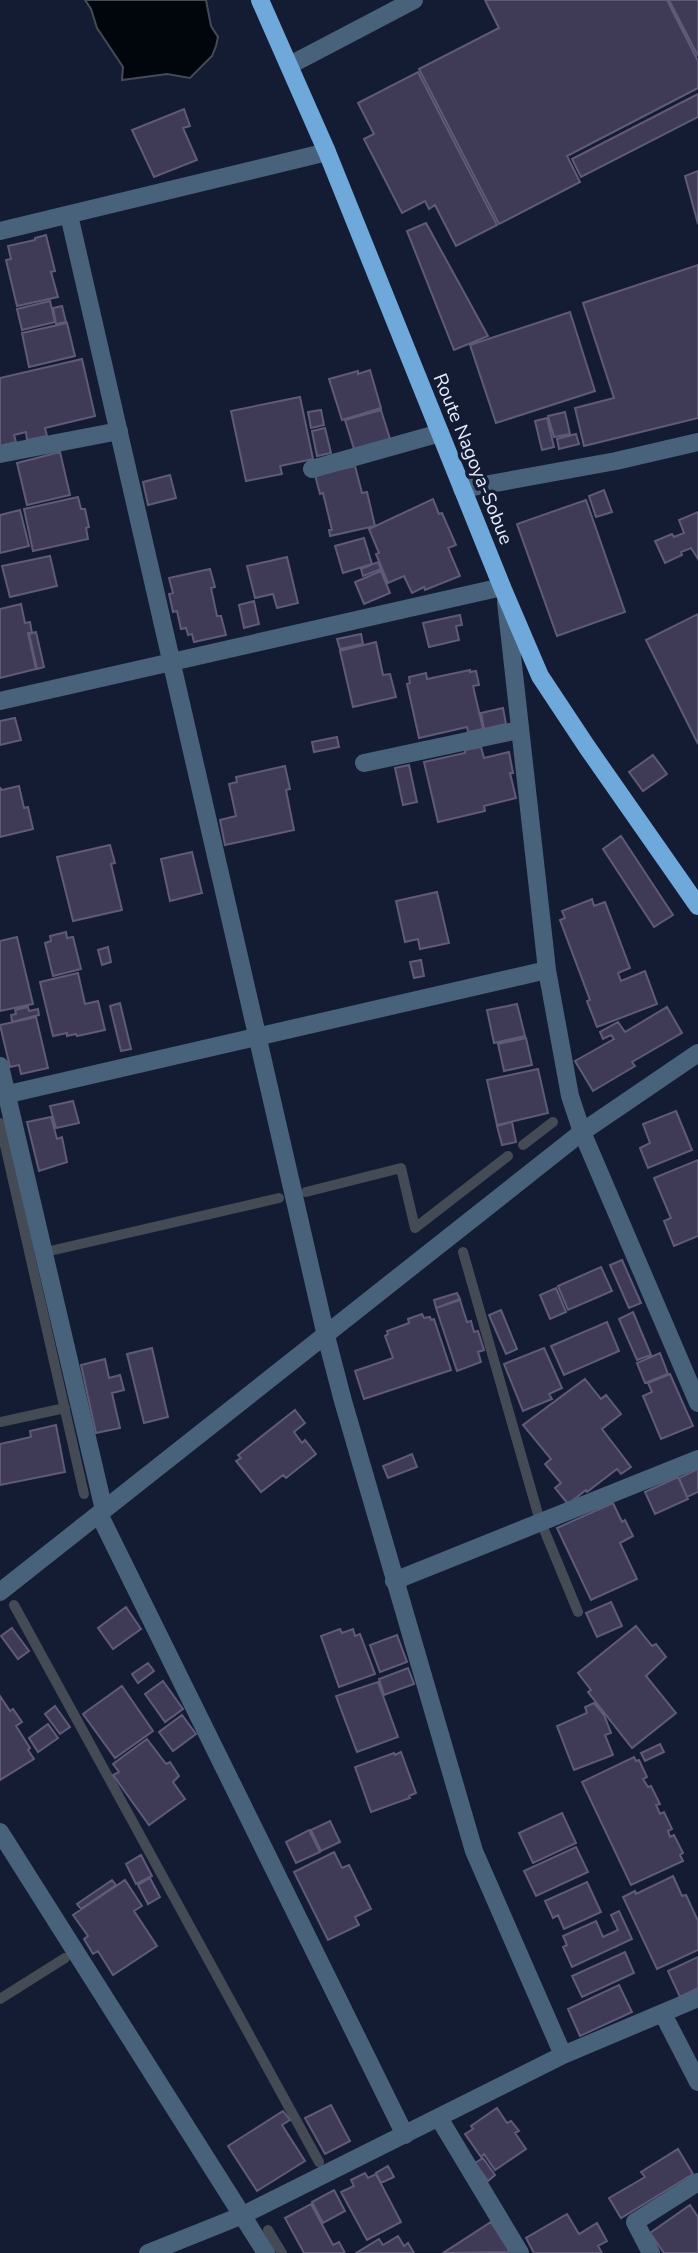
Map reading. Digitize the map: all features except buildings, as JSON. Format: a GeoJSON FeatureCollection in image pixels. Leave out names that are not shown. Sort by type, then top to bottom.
{"type":"FeatureCollection","features":[{"type":"Feature","properties":{"kind":"main road","name":"Route Nagoya-Sobue"},"geometry":{"type":"LineString","coordinates":[[260,0],[327,152],[540,676],[698,906]]}},
{"type":"Feature","properties":{"kind":"street"},"geometry":{"type":"LineString","coordinates":[[290,65],[414,0]]}},
{"type":"Feature","properties":{"kind":"street"},"geometry":{"type":"LineString","coordinates":[[0,231],[327,152]]}},
{"type":"Feature","properties":{"kind":"street"},"geometry":{"type":"LineString","coordinates":[[69,215],[326,1336],[394,1581],[474,1852],[564,2055]]}},
{"type":"Feature","properties":{"kind":"street"},"geometry":{"type":"LineString","coordinates":[[0,454],[119,431]]}},
{"type":"Feature","properties":{"kind":"street"},"geometry":{"type":"LineString","coordinates":[[312,469],[440,433]]}},
{"type":"Feature","properties":{"kind":"street"},"geometry":{"type":"LineString","coordinates":[[462,489],[616,461],[698,442]]}},
{"type":"Feature","properties":{"kind":"street"},"geometry":{"type":"LineString","coordinates":[[0,701],[172,661],[504,591],[548,970],[570,1096],[582,1132],[698,1403]]}},
{"type":"Feature","properties":{"kind":"street"},"geometry":{"type":"LineString","coordinates":[[363,763],[519,730]]}},
{"type":"Feature","properties":{"kind":"street"},"geometry":{"type":"LineString","coordinates":[[3,1095],[548,970]]}},
{"type":"Feature","properties":{"kind":"street"},"geometry":{"type":"LineString","coordinates":[[0,1592],[582,1132],[698,1053]]}},
{"type":"Feature","properties":{"kind":"street"},"geometry":{"type":"LineString","coordinates":[[0,1066],[3,1095],[101,1512],[405,2135]]}},
{"type":"Feature","properties":{"kind":"street"},"geometry":{"type":"LineString","coordinates":[[394,1581],[698,1459]]}},
{"type":"Feature","properties":{"kind":"street"},"geometry":{"type":"LineString","coordinates":[[0,1832],[266,2253]]}},
{"type":"Feature","properties":{"kind":"street"},"geometry":{"type":"LineString","coordinates":[[148,2253],[243,2215],[564,2055],[698,1998]]}},
{"type":"Feature","properties":{"kind":"street"},"geometry":{"type":"LineString","coordinates":[[663,2014],[698,2082]]}},
{"type":"Feature","properties":{"kind":"street"},"geometry":{"type":"LineString","coordinates":[[439,2118],[520,2253]]}},
{"type":"Feature","properties":{"kind":"street"},"geometry":{"type":"LineString","coordinates":[[651,2253],[635,2222],[698,2182]]}},
{"type":"Feature","properties":{"kind":"shaded area"},"geometry":{"type":"Polygon","coordinates":[[[85,0],[206,0],[211,26],[218,37],[216,46],[212,56],[190,78],[167,74],[122,80],[123,67],[97,28],[85,0]]]}},
{"type":"Feature","properties":{"kind":"waterway"},"geometry":{"type":"LineString","coordinates":[[523,1145],[553,1122]]}},
{"type":"Feature","properties":{"kind":"waterway"},"geometry":{"type":"LineString","coordinates":[[0,1123],[84,1494]]}},
{"type":"Feature","properties":{"kind":"waterway"},"geometry":{"type":"LineString","coordinates":[[306,1192],[401,1168],[415,1228],[508,1156]]}},
{"type":"Feature","properties":{"kind":"waterway"},"geometry":{"type":"LineString","coordinates":[[50,1251],[279,1198]]}},
{"type":"Feature","properties":{"kind":"waterway"},"geometry":{"type":"LineString","coordinates":[[463,1252],[538,1514]]}},
{"type":"Feature","properties":{"kind":"waterway"},"geometry":{"type":"LineString","coordinates":[[0,1422],[65,1408]]}},
{"type":"Feature","properties":{"kind":"waterway"},"geometry":{"type":"LineString","coordinates":[[545,1532],[578,1612]]}},
{"type":"Feature","properties":{"kind":"waterway"},"geometry":{"type":"LineString","coordinates":[[14,1605],[319,2162]]}},
{"type":"Feature","properties":{"kind":"waterway"},"geometry":{"type":"LineString","coordinates":[[0,1999],[65,1958]]}},
{"type":"Feature","properties":{"kind":"waterway"},"geometry":{"type":"LineString","coordinates":[[268,2230],[282,2253]]}}]}
